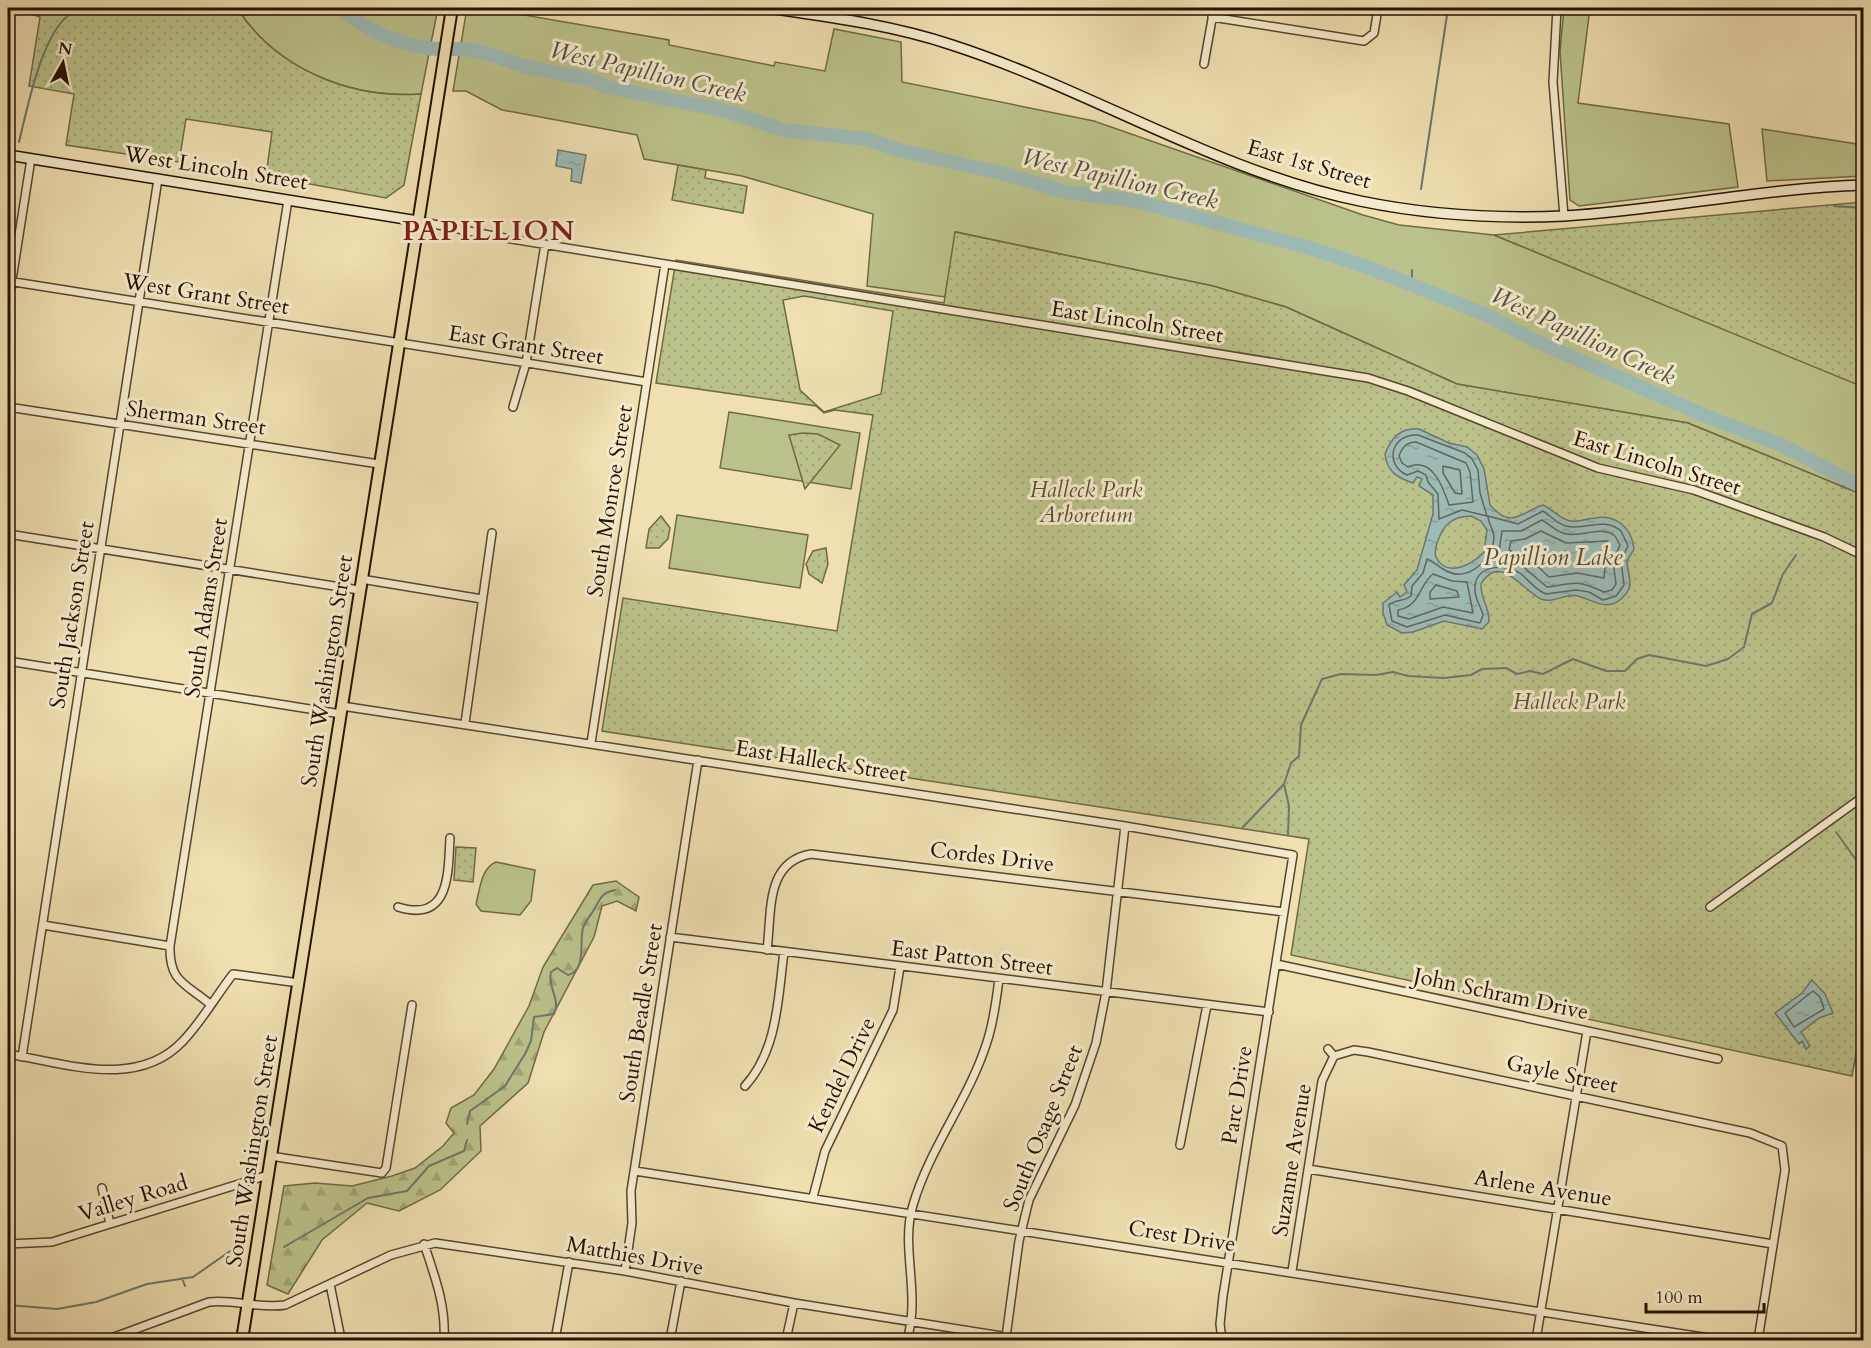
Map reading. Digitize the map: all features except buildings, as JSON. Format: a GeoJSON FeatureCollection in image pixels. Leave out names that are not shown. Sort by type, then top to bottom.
{"type":"FeatureCollection","features":[{"type":"Feature","properties":{"kind":"main road","name":"East 1st Street"},"geometry":{"type":"LineString","coordinates":[[768,8],[871,24],[952,45],[996,61],[1240,166],[1329,194],[1382,205],[1456,215],[1564,216],[1791,189],[1863,185]]}},
{"type":"Feature","properties":{"kind":"main road","name":"South Washington Street"},"geometry":{"type":"LineString","coordinates":[[242,1341],[451,12]]}},
{"type":"Feature","properties":{"kind":"main road","name":"West Lincoln Street"},"geometry":{"type":"LineString","coordinates":[[8,155],[418,221]]}},
{"type":"Feature","properties":{"kind":"street"},"geometry":{"type":"LineString","coordinates":[[1204,64],[1214,8]]}},
{"type":"Feature","properties":{"kind":"street"},"geometry":{"type":"LineString","coordinates":[[1212,18],[1364,41],[1374,33],[1378,8]]}},
{"type":"Feature","properties":{"kind":"street"},"geometry":{"type":"LineString","coordinates":[[1557,8],[1553,82],[1564,216]]}},
{"type":"Feature","properties":{"kind":"street"},"geometry":{"type":"LineString","coordinates":[[8,304],[9,281],[31,159]]}},
{"type":"Feature","properties":{"kind":"street","name":"South Jackson Street"},"geometry":{"type":"LineString","coordinates":[[22,1057],[158,179]]}},
{"type":"Feature","properties":{"kind":"street","name":"South Adams Street"},"geometry":{"type":"LineString","coordinates":[[210,1004],[175,976],[170,965],[170,946],[288,200]]}},
{"type":"Feature","properties":{"kind":"street","name":"East Lincoln Street"},"geometry":{"type":"LineString","coordinates":[[418,221],[665,264],[1368,378],[1408,391],[1598,468],[1694,490],[1828,538],[1863,556]]}},
{"type":"Feature","properties":{"kind":"street"},"geometry":{"type":"LineString","coordinates":[[513,407],[526,363],[545,244]]}},
{"type":"Feature","properties":{"kind":"street","name":"South Monroe Street"},"geometry":{"type":"LineString","coordinates":[[591,743],[665,264]]}},
{"type":"Feature","properties":{"kind":"street","name":"West Grant Street"},"geometry":{"type":"LineString","coordinates":[[9,281],[400,343]]}},
{"type":"Feature","properties":{"kind":"street","name":"East Grant Street"},"geometry":{"type":"LineString","coordinates":[[400,343],[647,382]]}},
{"type":"Feature","properties":{"kind":"street","name":"Sherman Street"},"geometry":{"type":"LineString","coordinates":[[8,407],[379,464]]}},
{"type":"Feature","properties":{"kind":"street"},"geometry":{"type":"LineString","coordinates":[[8,534],[230,569],[482,599]]}},
{"type":"Feature","properties":{"kind":"street"},"geometry":{"type":"LineString","coordinates":[[465,723],[492,534]]}},
{"type":"Feature","properties":{"kind":"street","name":"East Halleck Street"},"geometry":{"type":"LineString","coordinates":[[8,662],[211,693],[465,723],[1125,826],[1293,855]]}},
{"type":"Feature","properties":{"kind":"street","name":"South Beadle Street"},"geometry":{"type":"LineString","coordinates":[[625,1271],[632,1222],[631,1191],[698,760]]}},
{"type":"Feature","properties":{"kind":"street"},"geometry":{"type":"LineString","coordinates":[[1710,907],[1863,796]]}},
{"type":"Feature","properties":{"kind":"street","name":"South Osage Street"},"geometry":{"type":"LineString","coordinates":[[1006,1337],[1022,1230],[1029,1200],[1086,1076],[1096,1043],[1106,992],[1125,826]]}},
{"type":"Feature","properties":{"kind":"street"},"geometry":{"type":"LineString","coordinates":[[398,907],[420,910],[429,908],[442,895],[447,877],[450,838]]}},
{"type":"Feature","properties":{"kind":"street","name":"Cordes Drive"},"geometry":{"type":"LineString","coordinates":[[767,950],[777,878],[788,862],[811,854],[1284,912]]}},
{"type":"Feature","properties":{"kind":"street","name":"Parc Drive"},"geometry":{"type":"LineString","coordinates":[[1222,1341],[1220,1324],[1229,1262],[1293,855]]}},
{"type":"Feature","properties":{"kind":"street"},"geometry":{"type":"LineString","coordinates":[[43,925],[170,946]]}},
{"type":"Feature","properties":{"kind":"street","name":"East Patton Street"},"geometry":{"type":"LineString","coordinates":[[670,937],[1269,1012]]}},
{"type":"Feature","properties":{"kind":"street"},"geometry":{"type":"LineString","coordinates":[[745,1086],[765,1054],[774,1029],[784,952]]}},
{"type":"Feature","properties":{"kind":"street","name":"John Schram Drive"},"geometry":{"type":"LineString","coordinates":[[1276,964],[1718,1059]]}},
{"type":"Feature","properties":{"kind":"street","name":"Kendel Drive"},"geometry":{"type":"LineString","coordinates":[[813,1197],[825,1151],[893,1010],[900,967]]}},
{"type":"Feature","properties":{"kind":"street"},"geometry":{"type":"LineString","coordinates":[[8,1054],[100,1070],[141,1067],[171,1052],[194,1028],[233,974],[299,983]]}},
{"type":"Feature","properties":{"kind":"street"},"geometry":{"type":"LineString","coordinates":[[907,1341],[912,1323],[914,1298],[909,1248],[911,1213],[934,1154],[987,1044],[994,1016],[999,979]]}},
{"type":"Feature","properties":{"kind":"street"},"geometry":{"type":"LineString","coordinates":[[270,1156],[373,1173],[384,1171],[412,1005]]}},
{"type":"Feature","properties":{"kind":"street"},"geometry":{"type":"LineString","coordinates":[[1180,1145],[1207,1005]]}},
{"type":"Feature","properties":{"kind":"street"},"geometry":{"type":"LineString","coordinates":[[1536,1341],[1587,1031]]}},
{"type":"Feature","properties":{"kind":"street"},"geometry":{"type":"LineString","coordinates":[[1328,1049],[1334,1056]]}},
{"type":"Feature","properties":{"kind":"street","name":"Gayle Street"},"geometry":{"type":"LineString","coordinates":[[1334,1056],[1354,1050],[1368,1052],[1762,1136],[1782,1146],[1785,1170],[1773,1244]]}},
{"type":"Feature","properties":{"kind":"street","name":"Suzanne Avenue"},"geometry":{"type":"LineString","coordinates":[[1292,1271],[1322,1081],[1334,1056]]}},
{"type":"Feature","properties":{"kind":"street","name":"Arlene Avenue"},"geometry":{"type":"LineString","coordinates":[[1308,1169],[1773,1244]]}},
{"type":"Feature","properties":{"kind":"street","name":"Crest Drive"},"geometry":{"type":"LineString","coordinates":[[635,1171],[1292,1271],[1722,1341]]}},
{"type":"Feature","properties":{"kind":"street","name":"Valley Road"},"geometry":{"type":"LineString","coordinates":[[8,1244],[52,1242],[268,1175]]}},
{"type":"Feature","properties":{"kind":"street"},"geometry":{"type":"LineString","coordinates":[[102,1188],[110,1224]]}},
{"type":"Feature","properties":{"kind":"street"},"geometry":{"type":"LineString","coordinates":[[424,1244],[440,1290],[445,1316],[444,1341]]}},
{"type":"Feature","properties":{"kind":"street","name":"Matthies Drive"},"geometry":{"type":"LineString","coordinates":[[106,1341],[197,1305],[221,1300],[268,1307],[285,1305],[391,1255],[424,1244],[453,1245],[625,1271],[795,1303],[1027,1341]]}},
{"type":"Feature","properties":{"kind":"street"},"geometry":{"type":"LineString","coordinates":[[1758,1341],[1773,1244]]}},
{"type":"Feature","properties":{"kind":"street"},"geometry":{"type":"LineString","coordinates":[[555,1341],[569,1262]]}},
{"type":"Feature","properties":{"kind":"street"},"geometry":{"type":"LineString","coordinates":[[670,1341],[681,1281]]}},
{"type":"Feature","properties":{"kind":"street"},"geometry":{"type":"LineString","coordinates":[[330,1284],[340,1334]]}},
{"type":"Feature","properties":{"kind":"street"},"geometry":{"type":"LineString","coordinates":[[786,1341],[795,1303]]}},
{"type":"Feature","properties":{"kind":"green space"},"geometry":{"type":"Polygon","coordinates":[[[14,8],[237,8],[272,48],[317,76],[368,91],[421,94],[404,185],[386,198],[266,176],[272,132],[186,119],[179,162],[66,145],[74,94],[29,86],[40,17],[14,8]]]}},
{"type":"Feature","properties":{"kind":"green space"},"geometry":{"type":"Polygon","coordinates":[[[237,8],[438,8],[421,94],[368,91],[317,76],[272,48],[237,8]]]}},
{"type":"Feature","properties":{"kind":"green space"},"geometry":{"type":"Polygon","coordinates":[[[467,8],[519,8],[518,14],[669,40],[669,45],[774,66],[775,62],[825,71],[834,29],[901,42],[902,82],[1094,121],[1363,215],[1399,225],[1494,235],[1850,381],[1863,357],[1863,495],[1688,423],[1457,384],[1286,307],[1213,286],[956,232],[945,297],[867,286],[873,214],[742,176],[644,159],[637,135],[502,110],[466,91],[453,91],[467,8]]]}},
{"type":"Feature","properties":{"kind":"green space"},"geometry":{"type":"Polygon","coordinates":[[[1564,8],[1590,8],[1578,103],[1729,124],[1738,187],[1579,206],[1570,200],[1560,51],[1564,8]]]}},
{"type":"Feature","properties":{"kind":"green space"},"geometry":{"type":"Polygon","coordinates":[[[1762,129],[1863,145],[1863,176],[1767,181],[1762,129]]]}},
{"type":"Feature","properties":{"kind":"green space"},"geometry":{"type":"Polygon","coordinates":[[[678,165],[706,170],[705,178],[747,186],[743,213],[672,200],[678,165]]]}},
{"type":"Feature","properties":{"kind":"green space"},"geometry":{"type":"Polygon","coordinates":[[[1863,202],[1863,387],[1494,235],[1863,202]]]}},
{"type":"Feature","properties":{"kind":"green space","name":"Halleck Park"},"geometry":{"type":"Polygon","coordinates":[[[955,232],[1213,286],[1286,307],[1457,384],[1688,423],[1863,495],[1864,1012],[1852,1076],[1291,955],[1309,839],[602,731],[623,598],[837,631],[873,415],[835,410],[824,413],[816,406],[656,383],[676,260],[944,303],[955,232]],[[804,296],[783,300],[800,390],[824,412],[881,394],[893,311],[804,296]]]}},
{"type":"Feature","properties":{"kind":"green space"},"geometry":{"type":"Polygon","coordinates":[[[729,412],[860,433],[851,489],[720,468],[729,412]]]}},
{"type":"Feature","properties":{"kind":"green space"},"geometry":{"type":"Polygon","coordinates":[[[818,434],[840,445],[805,489],[789,435],[818,434]]]}},
{"type":"Feature","properties":{"kind":"green space"},"geometry":{"type":"Polygon","coordinates":[[[677,515],[808,535],[800,588],[669,568],[677,515]]]}},
{"type":"Feature","properties":{"kind":"green space"},"geometry":{"type":"Polygon","coordinates":[[[661,516],[670,528],[668,539],[659,548],[646,548],[649,529],[661,516]]]}},
{"type":"Feature","properties":{"kind":"green space"},"geometry":{"type":"Polygon","coordinates":[[[826,548],[828,564],[822,583],[809,574],[806,564],[813,551],[826,548]]]}},
{"type":"Feature","properties":{"kind":"green space"},"geometry":{"type":"Polygon","coordinates":[[[456,847],[476,848],[473,882],[454,880],[456,847]]]}},
{"type":"Feature","properties":{"kind":"green space"},"geometry":{"type":"Polygon","coordinates":[[[496,862],[535,870],[531,901],[520,915],[481,911],[476,904],[484,874],[496,862]]]}},
{"type":"Feature","properties":{"kind":"green space"},"geometry":{"type":"Polygon","coordinates":[[[616,881],[639,897],[636,911],[617,901],[602,906],[594,937],[544,1032],[528,1083],[480,1126],[481,1151],[440,1190],[399,1211],[367,1203],[322,1240],[288,1294],[267,1285],[284,1186],[315,1183],[352,1186],[392,1176],[415,1168],[443,1146],[454,1133],[446,1123],[451,1108],[474,1095],[494,1069],[529,1006],[543,967],[593,885],[616,881]]]}},
{"type":"Feature","properties":{"kind":"water"},"geometry":{"type":"Polygon","coordinates":[[[558,150],[586,155],[581,183],[571,181],[572,169],[556,166],[558,150]]]}},
{"type":"Feature","properties":{"kind":"water","name":"Papillion Lake"},"geometry":{"type":"Polygon","coordinates":[[[1419,429],[1449,443],[1467,447],[1477,455],[1484,469],[1490,505],[1504,517],[1517,517],[1543,505],[1560,517],[1571,521],[1603,517],[1622,524],[1633,541],[1634,549],[1627,561],[1630,584],[1626,593],[1618,601],[1606,605],[1573,595],[1546,600],[1535,595],[1512,577],[1496,572],[1488,575],[1481,584],[1489,617],[1489,622],[1482,629],[1444,621],[1413,632],[1402,633],[1387,625],[1383,603],[1397,592],[1400,597],[1407,592],[1404,585],[1417,570],[1433,514],[1433,495],[1419,486],[1422,479],[1417,477],[1413,483],[1403,479],[1391,470],[1386,460],[1385,454],[1390,443],[1402,432],[1419,429]],[[1464,516],[1453,520],[1445,527],[1435,550],[1436,557],[1441,564],[1453,568],[1460,567],[1467,565],[1484,552],[1487,530],[1481,521],[1471,516],[1464,516]]]}},
{"type":"Feature","properties":{"kind":"water"},"geometry":{"type":"Polygon","coordinates":[[[1812,980],[1825,994],[1833,1013],[1819,1018],[1801,1032],[1810,1046],[1806,1049],[1802,1041],[1799,1044],[1775,1013],[1802,993],[1812,980]]]}},
{"type":"Feature","properties":{"kind":"waterway","name":"West Papillion Creek"},"geometry":{"type":"LineString","coordinates":[[341,8],[370,29],[416,46],[478,51],[528,67],[590,80],[607,87],[726,111],[784,130],[865,139],[902,151],[1005,174],[1066,192],[1136,201],[1313,249],[1370,268],[1484,314],[1536,341],[1708,417],[1781,445],[1864,488]]}},
{"type":"Feature","properties":{"kind":"waterway"},"geometry":{"type":"LineString","coordinates":[[1421,189],[1448,8]]}},
{"type":"Feature","properties":{"kind":"waterway"},"geometry":{"type":"LineString","coordinates":[[19,142],[43,55],[59,25],[69,15]]}},
{"type":"Feature","properties":{"kind":"waterway"},"geometry":{"type":"LineString","coordinates":[[1834,206],[1864,208]]}},
{"type":"Feature","properties":{"kind":"waterway"},"geometry":{"type":"LineString","coordinates":[[1412,270],[1412,285]]}},
{"type":"Feature","properties":{"kind":"waterway"},"geometry":{"type":"LineString","coordinates":[[1842,488],[1848,480]]}},
{"type":"Feature","properties":{"kind":"waterway"},"geometry":{"type":"LineString","coordinates":[[1243,827],[1284,784],[1291,763],[1299,756],[1301,725],[1322,679],[1341,674],[1376,675],[1393,672],[1408,676],[1444,678],[1471,675],[1482,669],[1506,668],[1517,674],[1530,671],[1543,674],[1573,659],[1606,671],[1625,671],[1637,659],[1649,655],[1706,666],[1728,659],[1744,647],[1752,614],[1772,603],[1783,574],[1796,555]]}},
{"type":"Feature","properties":{"kind":"waterway"},"geometry":{"type":"LineString","coordinates":[[1284,784],[1289,806],[1288,835]]}},
{"type":"Feature","properties":{"kind":"waterway"},"geometry":{"type":"LineString","coordinates":[[1836,832],[1864,871]]}},
{"type":"Feature","properties":{"kind":"waterway"},"geometry":{"type":"LineString","coordinates":[[467,1124],[470,1111],[505,1086],[531,1041],[534,1017],[554,1014],[556,1003],[551,972],[557,968],[568,975],[578,968],[584,925],[602,896],[615,890]]}},
{"type":"Feature","properties":{"kind":"waterway"},"geometry":{"type":"LineString","coordinates":[[284,1247],[368,1198],[407,1191],[429,1166],[464,1151],[467,1140]]}},
{"type":"Feature","properties":{"kind":"waterway"},"geometry":{"type":"LineString","coordinates":[[8,1305],[57,1309],[96,1302],[147,1284],[193,1277],[236,1247]]}},
{"type":"Feature","properties":{"kind":"waterway"},"geometry":{"type":"LineString","coordinates":[[182,1278],[185,1286]]}},
{"type":"Feature","properties":{"kind":"district","name":"PAPILLION"},"geometry":{"type":"Point","coordinates":[489,231]}},
{"type":"Feature","properties":{"kind":"park label","name":"Halleck Park Arboretum"},"geometry":{"type":"Point","coordinates":[1086,502]}}]}
